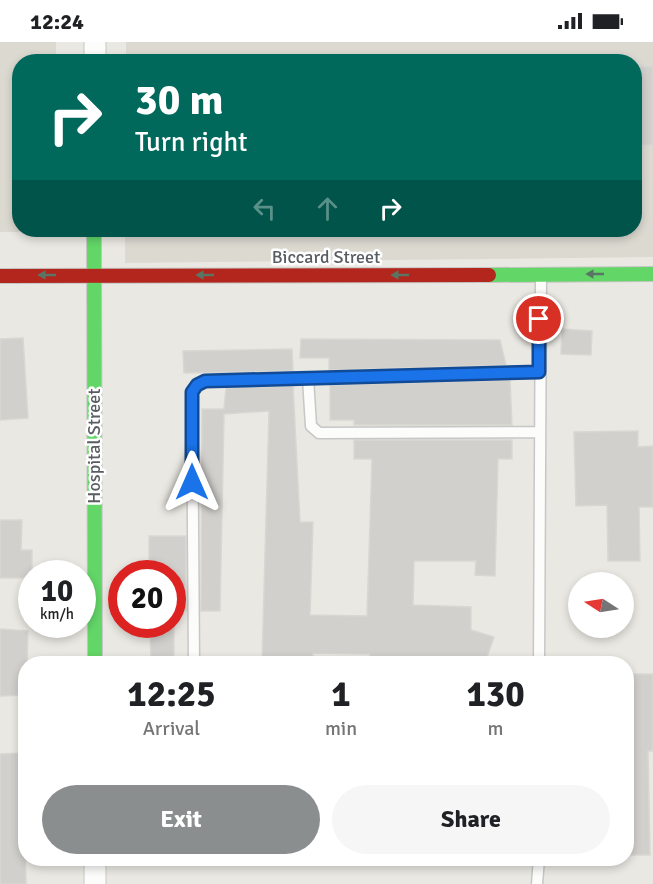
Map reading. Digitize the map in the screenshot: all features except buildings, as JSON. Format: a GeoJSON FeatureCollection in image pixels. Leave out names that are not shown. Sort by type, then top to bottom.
{"type":"FeatureCollection","features":[{"type":"Feature","properties":{"kind":"street","name":"Hospital Street"},"geometry":{"type":"LineString","coordinates":[[94,237],[95,656]]}},
{"type":"Feature","properties":{"kind":"street","name":"Biccard Street"},"geometry":{"type":"LineString","coordinates":[[0,276],[653,274]]}},
{"type":"Feature","properties":{"kind":"street"},"geometry":{"type":"LineString","coordinates":[[95,866],[95,884]]}},
{"type":"Feature","properties":{"kind":"lane"},"geometry":{"type":"LineString","coordinates":[[539,656],[541,275]]}},
{"type":"Feature","properties":{"kind":"lane"},"geometry":{"type":"LineString","coordinates":[[194,656],[192,392],[197,385],[205,381],[539,372]]}},
{"type":"Feature","properties":{"kind":"lane"},"geometry":{"type":"LineString","coordinates":[[308,378],[310,426],[319,433],[539,432]]}},
{"type":"Feature","properties":{"kind":"lane"},"geometry":{"type":"LineString","coordinates":[[537,884],[538,866]]}},
{"type":"Feature","properties":{"kind":"shaded area"},"geometry":{"type":"Polygon","coordinates":[[[0,42],[56,42],[56,54],[12,54],[12,232],[0,232],[0,42]]]}},
{"type":"Feature","properties":{"kind":"shaded area"},"geometry":{"type":"Polygon","coordinates":[[[126,42],[653,42],[653,257],[125,263],[125,237],[642,237],[642,54],[126,54],[126,42]]]}},
{"type":"Feature","properties":{"kind":"traffic: fast"},"geometry":{"type":"LineString","coordinates":[[94,237],[95,656]]}},
{"type":"Feature","properties":{"kind":"traffic: fast"},"geometry":{"type":"LineString","coordinates":[[489,275],[653,274]]}},
{"type":"Feature","properties":{"kind":"traffic: jam"},"geometry":{"type":"LineString","coordinates":[[0,276],[489,275]]}},
{"type":"Feature","properties":{"kind":"route"},"geometry":{"type":"LineString","coordinates":[[192,482],[192,392],[197,385],[205,381],[539,372],[539,319]]}}]}
